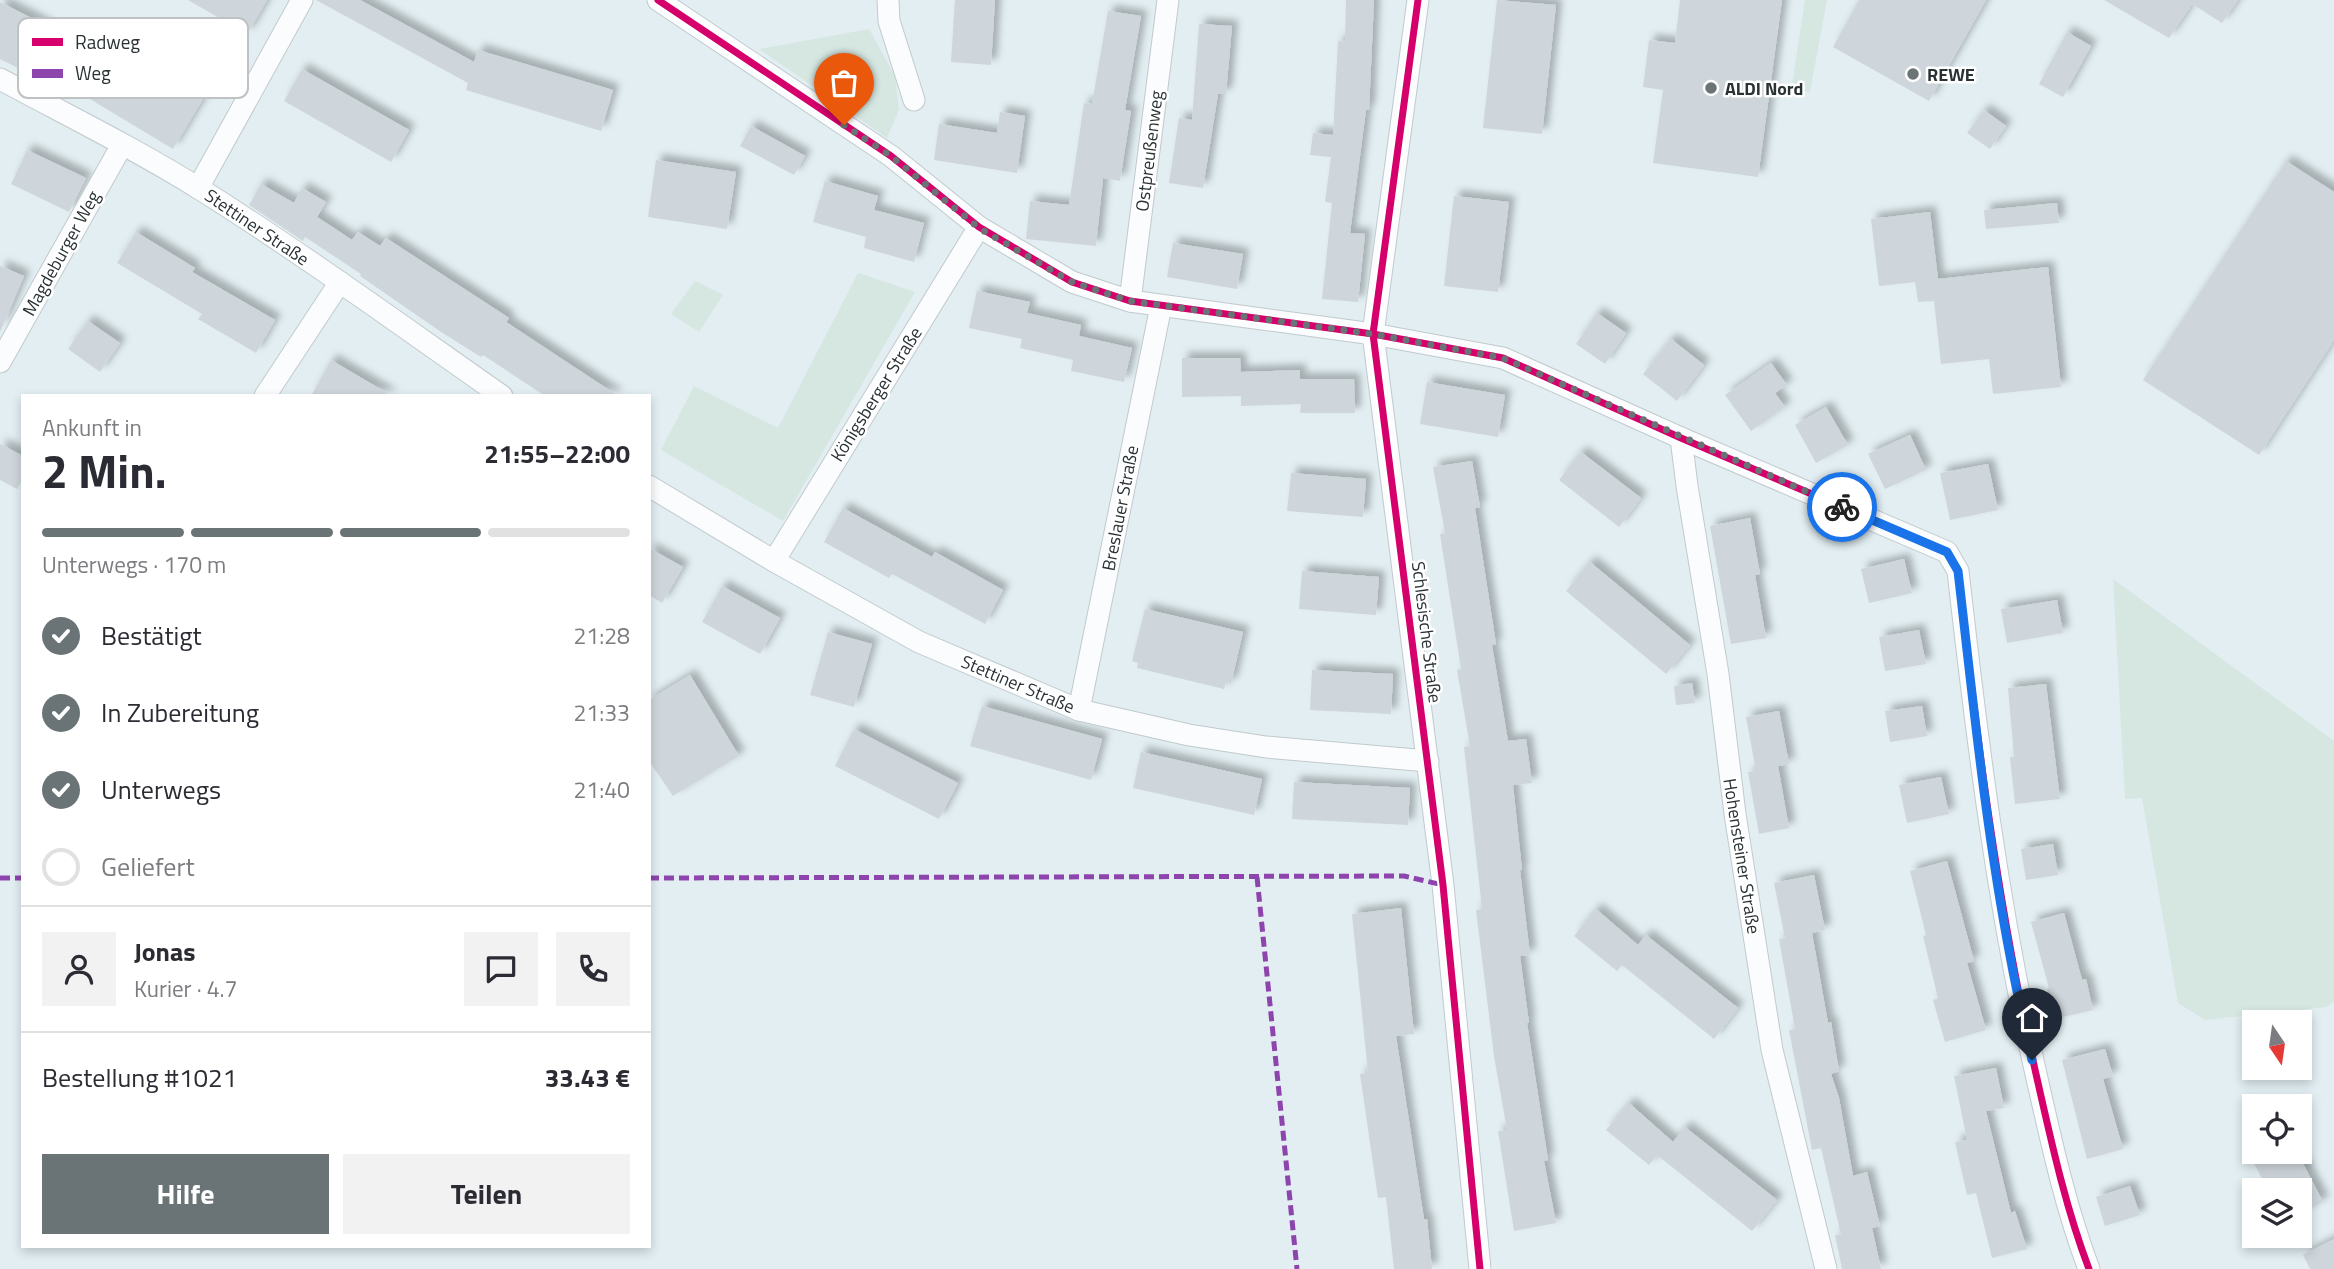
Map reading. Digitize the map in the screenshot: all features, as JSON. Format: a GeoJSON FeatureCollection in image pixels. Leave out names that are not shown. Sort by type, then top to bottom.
{"type":"FeatureCollection","features":[{"type":"Feature","properties":{"kind":"street"},"geometry":{"type":"LineString","coordinates":[[248,98],[302,0]]}},
{"type":"Feature","properties":{"kind":"street"},"geometry":{"type":"LineString","coordinates":[[658,0],[891,156],[979,228],[1072,282],[1130,301],[1373,334],[1503,358],[1947,552],[1958,571],[1977,738],[2011,960],[2056,1162],[2089,1269]]}},
{"type":"Feature","properties":{"kind":"street"},"geometry":{"type":"LineString","coordinates":[[888,0],[889,21],[914,100]]}},
{"type":"Feature","properties":{"kind":"street","name":"Ostpreußenweg"},"geometry":{"type":"LineString","coordinates":[[1130,301],[1168,0]]}},
{"type":"Feature","properties":{"kind":"street","name":"Schlesische Straße"},"geometry":{"type":"LineString","coordinates":[[1418,0],[1373,334],[1443,885],[1480,1269]]}},
{"type":"Feature","properties":{"kind":"street","name":"Stettiner Straße"},"geometry":{"type":"LineString","coordinates":[[0,79],[18,89]]}},
{"type":"Feature","properties":{"kind":"street","name":"Stettiner Straße"},"geometry":{"type":"LineString","coordinates":[[35,98],[198,188],[340,282],[499,394]]}},
{"type":"Feature","properties":{"kind":"street"},"geometry":{"type":"LineString","coordinates":[[198,188],[248,98]]}},
{"type":"Feature","properties":{"kind":"street","name":"Magdeburger Weg"},"geometry":{"type":"LineString","coordinates":[[0,362],[122,145]]}},
{"type":"Feature","properties":{"kind":"street","name":"Königsberger Straße"},"geometry":{"type":"LineString","coordinates":[[774,561],[979,228]]}},
{"type":"Feature","properties":{"kind":"street"},"geometry":{"type":"LineString","coordinates":[[266,394],[340,282]]}},
{"type":"Feature","properties":{"kind":"street","name":"Breslauer Straße"},"geometry":{"type":"LineString","coordinates":[[1079,710],[1161,306]]}},
{"type":"Feature","properties":{"kind":"street","name":"Hohensteiner Straße"},"geometry":{"type":"LineString","coordinates":[[1681,438],[1686,486],[1718,674],[1735,814],[1772,1050],[1826,1269]]}},
{"type":"Feature","properties":{"kind":"street","name":"Stettiner Straße"},"geometry":{"type":"LineString","coordinates":[[651,487],[774,561],[919,642],[1079,710],[1189,735],[1266,747],[1428,761]]}},
{"type":"Feature","properties":{"kind":"shaded area"},"geometry":{"type":"Polygon","coordinates":[[[1805,0],[1827,0],[1810,92],[1791,91],[1805,0]]]}},
{"type":"Feature","properties":{"kind":"shaded area"},"geometry":{"type":"Polygon","coordinates":[[[869,29],[895,76],[899,110],[887,138],[759,49],[869,29]]]}},
{"type":"Feature","properties":{"kind":"shaded area"},"geometry":{"type":"Polygon","coordinates":[[[858,273],[915,292],[783,521],[661,450],[694,386],[778,428],[858,273]]]}},
{"type":"Feature","properties":{"kind":"shaded area"},"geometry":{"type":"Polygon","coordinates":[[[695,281],[723,295],[699,332],[671,314],[695,281]]]}},
{"type":"Feature","properties":{"kind":"shaded area"},"geometry":{"type":"Polygon","coordinates":[[[2113,579],[2334,741],[2334,1001],[2327,1007],[2242,1010],[2242,1016],[2205,1020],[2178,1003],[2142,798],[2125,799],[2113,579]]]}},
{"type":"Feature","properties":{"kind":"building"},"geometry":{"type":"Polygon","coordinates":[[[188,0],[267,0],[248,32],[248,18],[219,18],[188,0]]]}},
{"type":"Feature","properties":{"kind":"building"},"geometry":{"type":"Polygon","coordinates":[[[316,0],[360,0],[474,62],[478,50],[613,90],[601,131],[466,90],[468,83],[316,0]]]}},
{"type":"Feature","properties":{"kind":"building"},"geometry":{"type":"Polygon","coordinates":[[[955,0],[995,0],[991,65],[951,62],[955,0]]]}},
{"type":"Feature","properties":{"kind":"building"},"geometry":{"type":"Polygon","coordinates":[[[1346,0],[1374,0],[1369,110],[1366,110],[1350,233],[1365,234],[1358,302],[1322,299],[1332,203],[1325,202],[1331,157],[1310,155],[1313,133],[1333,135],[1338,41],[1345,42],[1346,0]]]}},
{"type":"Feature","properties":{"kind":"building"},"geometry":{"type":"Polygon","coordinates":[[[1497,0],[1556,5],[1542,134],[1483,128],[1497,0]]]}},
{"type":"Feature","properties":{"kind":"building","name":"ALDI Nord"},"geometry":{"type":"Polygon","coordinates":[[[1680,0],[1782,0],[1758,177],[1653,163],[1663,90],[1643,87],[1649,40],[1675,43],[1680,0]]]}},
{"type":"Feature","properties":{"kind":"building","name":"REWE"},"geometry":{"type":"Polygon","coordinates":[[[1859,0],[1986,0],[1929,101],[1833,47],[1859,0]]]}},
{"type":"Feature","properties":{"kind":"building"},"geometry":{"type":"Polygon","coordinates":[[[2104,0],[2238,0],[2222,23],[2192,4],[2169,38],[2104,0]]]}},
{"type":"Feature","properties":{"kind":"building"},"geometry":{"type":"Polygon","coordinates":[[[0,2],[31,18],[18,18],[18,68],[0,59],[0,2]]]}},
{"type":"Feature","properties":{"kind":"building"},"geometry":{"type":"Polygon","coordinates":[[[1108,11],[1141,16],[1125,110],[1131,111],[1120,181],[1103,178],[1096,246],[1026,239],[1030,201],[1069,205],[1084,103],[1092,104],[1108,11]]]}},
{"type":"Feature","properties":{"kind":"building"},"geometry":{"type":"Polygon","coordinates":[[[1199,24],[1232,26],[1226,94],[1218,94],[1203,188],[1169,183],[1179,118],[1192,120],[1199,24]]]}},
{"type":"Feature","properties":{"kind":"building"},"geometry":{"type":"Polygon","coordinates":[[[2067,32],[2091,46],[2063,97],[2039,84],[2067,32]]]}},
{"type":"Feature","properties":{"kind":"building"},"geometry":{"type":"Polygon","coordinates":[[[302,69],[409,130],[391,162],[284,101],[302,69]]]}},
{"type":"Feature","properties":{"kind":"building"},"geometry":{"type":"Polygon","coordinates":[[[88,98],[203,98],[173,149],[88,98]]]}},
{"type":"Feature","properties":{"kind":"building"},"geometry":{"type":"Polygon","coordinates":[[[1984,110],[2006,126],[1990,149],[1967,133],[1984,110]]]}},
{"type":"Feature","properties":{"kind":"building"},"geometry":{"type":"Polygon","coordinates":[[[1000,112],[1025,116],[1017,173],[934,160],[939,124],[997,133],[1000,112]]]}},
{"type":"Feature","properties":{"kind":"building"},"geometry":{"type":"Polygon","coordinates":[[[751,126],[805,156],[794,175],[740,146],[751,126]]]}},
{"type":"Feature","properties":{"kind":"building"},"geometry":{"type":"Polygon","coordinates":[[[27,150],[86,178],[69,212],[11,184],[27,150]]]}},
{"type":"Feature","properties":{"kind":"building"},"geometry":{"type":"Polygon","coordinates":[[[656,160],[736,172],[727,229],[648,217],[656,160]]]}},
{"type":"Feature","properties":{"kind":"building"},"geometry":{"type":"Polygon","coordinates":[[[2286,161],[2334,192],[2334,340],[2259,455],[2143,380],[2286,161]]]}},
{"type":"Feature","properties":{"kind":"building"},"geometry":{"type":"Polygon","coordinates":[[[825,181],[878,196],[874,210],[924,223],[914,262],[864,248],[866,237],[813,222],[825,181]]]}},
{"type":"Feature","properties":{"kind":"building"},"geometry":{"type":"Polygon","coordinates":[[[261,184],[294,203],[302,188],[326,202],[317,217],[352,240],[358,232],[380,246],[386,238],[509,318],[506,322],[615,394],[542,394],[483,355],[481,357],[441,332],[305,237],[303,241],[249,205],[261,184]]]}},
{"type":"Feature","properties":{"kind":"building"},"geometry":{"type":"Polygon","coordinates":[[[1454,196],[1509,202],[1498,292],[1444,286],[1454,196]]]}},
{"type":"Feature","properties":{"kind":"building"},"geometry":{"type":"Polygon","coordinates":[[[2057,203],[2059,223],[1986,229],[1984,210],[2057,203]]]}},
{"type":"Feature","properties":{"kind":"building"},"geometry":{"type":"Polygon","coordinates":[[[1930,212],[1938,279],[2048,267],[2061,387],[1993,394],[1989,359],[1941,364],[1934,301],[1918,302],[1915,282],[1879,286],[1871,219],[1930,212]]]}},
{"type":"Feature","properties":{"kind":"building"},"geometry":{"type":"Polygon","coordinates":[[[136,232],[195,268],[192,272],[275,320],[256,353],[198,319],[202,314],[117,263],[136,232]]]}},
{"type":"Feature","properties":{"kind":"building"},"geometry":{"type":"Polygon","coordinates":[[[1173,243],[1243,254],[1237,289],[1167,277],[1173,243]]]}},
{"type":"Feature","properties":{"kind":"building"},"geometry":{"type":"Polygon","coordinates":[[[0,266],[24,276],[0,332],[0,266]]]}},
{"type":"Feature","properties":{"kind":"building"},"geometry":{"type":"Polygon","coordinates":[[[977,291],[1030,302],[1027,313],[1081,325],[1079,336],[1132,348],[1124,382],[1071,371],[1073,360],[1020,348],[1022,339],[969,328],[977,291]]]}},
{"type":"Feature","properties":{"kind":"building"},"geometry":{"type":"Polygon","coordinates":[[[1597,313],[1626,333],[1605,364],[1576,344],[1597,313]]]}},
{"type":"Feature","properties":{"kind":"building"},"geometry":{"type":"Polygon","coordinates":[[[88,321],[120,343],[100,372],[68,349],[88,321]]]}},
{"type":"Feature","properties":{"kind":"building"},"geometry":{"type":"Polygon","coordinates":[[[1671,339],[1704,365],[1677,401],[1643,374],[1671,339]]]}},
{"type":"Feature","properties":{"kind":"building"},"geometry":{"type":"Polygon","coordinates":[[[1182,358],[1240,358],[1241,372],[1300,370],[1300,379],[1354,379],[1355,413],[1300,413],[1301,404],[1241,406],[1241,396],[1182,397],[1182,358]]]}},
{"type":"Feature","properties":{"kind":"building"},"geometry":{"type":"Polygon","coordinates":[[[331,360],[389,394],[312,394],[331,360]]]}},
{"type":"Feature","properties":{"kind":"building"},"geometry":{"type":"Polygon","coordinates":[[[1771,363],[1787,385],[1775,393],[1785,407],[1751,431],[1725,395],[1771,363]]]}},
{"type":"Feature","properties":{"kind":"building"},"geometry":{"type":"Polygon","coordinates":[[[1427,382],[1505,395],[1498,437],[1420,424],[1427,382]]]}},
{"type":"Feature","properties":{"kind":"building"},"geometry":{"type":"Polygon","coordinates":[[[1826,407],[1848,445],[1816,463],[1795,425],[1826,407]]]}},
{"type":"Feature","properties":{"kind":"building"},"geometry":{"type":"Polygon","coordinates":[[[1910,435],[1926,470],[1885,489],[1868,454],[1910,435]]]}},
{"type":"Feature","properties":{"kind":"building"},"geometry":{"type":"Polygon","coordinates":[[[0,444],[21,455],[21,482],[17,489],[0,480],[0,444]]]}},
{"type":"Feature","properties":{"kind":"building"},"geometry":{"type":"Polygon","coordinates":[[[1581,452],[1641,498],[1619,527],[1559,480],[1581,452]]]}},
{"type":"Feature","properties":{"kind":"building"},"geometry":{"type":"Polygon","coordinates":[[[1472,461],[1480,507],[1475,508],[1496,644],[1492,645],[1508,741],[1526,739],[1532,783],[1513,785],[1530,955],[1520,956],[1527,1023],[1548,1160],[1544,1161],[1556,1223],[1514,1231],[1498,1131],[1507,1130],[1494,1056],[1476,910],[1482,909],[1464,747],[1470,746],[1457,670],[1461,669],[1440,534],[1445,533],[1433,467],[1472,461]]]}},
{"type":"Feature","properties":{"kind":"building"},"geometry":{"type":"Polygon","coordinates":[[[1988,464],[1998,510],[1950,520],[1940,473],[1988,464]]]}},
{"type":"Feature","properties":{"kind":"building"},"geometry":{"type":"Polygon","coordinates":[[[1291,473],[1366,479],[1363,517],[1287,511],[1291,473]]]}},
{"type":"Feature","properties":{"kind":"building"},"geometry":{"type":"Polygon","coordinates":[[[843,508],[932,557],[935,552],[1003,590],[985,624],[892,574],[889,578],[824,542],[843,508]]]}},
{"type":"Feature","properties":{"kind":"building"},"geometry":{"type":"Polygon","coordinates":[[[1750,518],[1760,574],[1755,575],[1766,638],[1731,644],[1710,526],[1750,518]]]}},
{"type":"Feature","properties":{"kind":"building"},"geometry":{"type":"Polygon","coordinates":[[[651,549],[683,567],[662,603],[651,596],[651,549]]]}},
{"type":"Feature","properties":{"kind":"building"},"geometry":{"type":"Polygon","coordinates":[[[1904,559],[1912,593],[1869,603],[1861,569],[1904,559]]]}},
{"type":"Feature","properties":{"kind":"building"},"geometry":{"type":"Polygon","coordinates":[[[1590,562],[1690,645],[1666,674],[1566,591],[1590,562]]]}},
{"type":"Feature","properties":{"kind":"building"},"geometry":{"type":"Polygon","coordinates":[[[1302,571],[1379,577],[1376,615],[1299,609],[1302,571]]]}},
{"type":"Feature","properties":{"kind":"building"},"geometry":{"type":"Polygon","coordinates":[[[722,586],[780,618],[760,654],[702,622],[722,586]]]}},
{"type":"Feature","properties":{"kind":"building"},"geometry":{"type":"Polygon","coordinates":[[[2057,600],[2063,633],[2007,643],[2001,609],[2057,600]]]}},
{"type":"Feature","properties":{"kind":"building"},"geometry":{"type":"Polygon","coordinates":[[[1145,609],[1243,632],[1231,684],[1226,682],[1224,689],[1137,668],[1138,663],[1132,661],[1145,609]]]}},
{"type":"Feature","properties":{"kind":"building"},"geometry":{"type":"Polygon","coordinates":[[[1919,630],[1926,664],[1885,671],[1879,637],[1919,630]]]}},
{"type":"Feature","properties":{"kind":"building"},"geometry":{"type":"Polygon","coordinates":[[[828,632],[872,644],[854,707],[810,695],[828,632]]]}},
{"type":"Feature","properties":{"kind":"building"},"geometry":{"type":"Polygon","coordinates":[[[1312,670],[1393,674],[1391,714],[1310,710],[1312,670]]]}},
{"type":"Feature","properties":{"kind":"building"},"geometry":{"type":"Polygon","coordinates":[[[690,675],[739,756],[673,796],[651,764],[651,699],[690,675]]]}},
{"type":"Feature","properties":{"kind":"building"},"geometry":{"type":"Polygon","coordinates":[[[1692,683],[1695,703],[1676,705],[1674,686],[1692,683]]]}},
{"type":"Feature","properties":{"kind":"building"},"geometry":{"type":"Polygon","coordinates":[[[2046,684],[2060,799],[2015,804],[2010,757],[2014,757],[2008,688],[2046,684]]]}},
{"type":"Feature","properties":{"kind":"building"},"geometry":{"type":"Polygon","coordinates":[[[982,706],[1102,739],[1091,780],[970,746],[982,706]]]}},
{"type":"Feature","properties":{"kind":"building"},"geometry":{"type":"Polygon","coordinates":[[[1922,706],[1927,736],[1890,742],[1885,711],[1922,706]]]}},
{"type":"Feature","properties":{"kind":"building"},"geometry":{"type":"Polygon","coordinates":[[[1779,711],[1789,764],[1778,766],[1789,828],[1759,834],[1748,772],[1756,771],[1746,717],[1779,711]]]}},
{"type":"Feature","properties":{"kind":"building"},"geometry":{"type":"Polygon","coordinates":[[[854,729],[958,783],[939,819],[835,766],[854,729]]]}},
{"type":"Feature","properties":{"kind":"building"},"geometry":{"type":"Polygon","coordinates":[[[1141,752],[1262,779],[1254,815],[1133,788],[1141,752]]]}},
{"type":"Feature","properties":{"kind":"building"},"geometry":{"type":"Polygon","coordinates":[[[1941,777],[1949,814],[1907,823],[1899,785],[1941,777]]]}},
{"type":"Feature","properties":{"kind":"building"},"geometry":{"type":"Polygon","coordinates":[[[1294,782],[1410,788],[1408,825],[1292,819],[1294,782]]]}},
{"type":"Feature","properties":{"kind":"building"},"geometry":{"type":"Polygon","coordinates":[[[2053,844],[2058,875],[2026,880],[2021,849],[2053,844]]]}},
{"type":"Feature","properties":{"kind":"building"},"geometry":{"type":"Polygon","coordinates":[[[1947,861],[1974,961],[1967,963],[1986,1030],[1945,1042],[1933,1000],[1938,998],[1910,871],[1947,861]]]}},
{"type":"Feature","properties":{"kind":"building"},"geometry":{"type":"Polygon","coordinates":[[[1814,875],[1825,930],[1812,933],[1839,1071],[1831,1074],[1839,1098],[1853,1176],[1867,1172],[1880,1226],[1872,1228],[1881,1269],[1842,1269],[1835,1235],[1841,1235],[1821,1148],[1812,1150],[1789,1030],[1795,1029],[1779,939],[1785,938],[1774,883],[1814,875]]]}},
{"type":"Feature","properties":{"kind":"building"},"geometry":{"type":"Polygon","coordinates":[[[1401,908],[1414,1034],[1396,1036],[1424,1219],[1427,1219],[1432,1269],[1394,1269],[1386,1197],[1378,1198],[1360,1074],[1368,1073],[1352,914],[1401,908]]]}},
{"type":"Feature","properties":{"kind":"building"},"geometry":{"type":"Polygon","coordinates":[[[1596,909],[1638,945],[1646,935],[1738,1008],[1714,1039],[1622,965],[1617,971],[1574,936],[1596,909]]]}},
{"type":"Feature","properties":{"kind":"building"},"geometry":{"type":"Polygon","coordinates":[[[2064,913],[2082,980],[2086,979],[2093,1010],[2054,1019],[2047,989],[2049,988],[2031,922],[2064,913]]]}},
{"type":"Feature","properties":{"kind":"building"},"geometry":{"type":"Polygon","coordinates":[[[2105,1049],[2113,1076],[2103,1079],[2123,1149],[2087,1159],[2062,1060],[2105,1049]]]}},
{"type":"Feature","properties":{"kind":"building"},"geometry":{"type":"Polygon","coordinates":[[[1996,1068],[2004,1108],[1986,1111],[2011,1213],[2015,1211],[2027,1249],[1992,1258],[1976,1193],[1967,1195],[1955,1142],[1967,1140],[1954,1076],[1996,1068]]]}},
{"type":"Feature","properties":{"kind":"building"},"geometry":{"type":"Polygon","coordinates":[[[1629,1103],[1673,1142],[1685,1127],[1777,1200],[1752,1231],[1657,1155],[1649,1165],[1606,1130],[1629,1103]]]}},
{"type":"Feature","properties":{"kind":"building"},"geometry":{"type":"Polygon","coordinates":[[[2254,1164],[2303,1164],[2311,1178],[2262,1178],[2254,1164]]]}},
{"type":"Feature","properties":{"kind":"building"},"geometry":{"type":"Polygon","coordinates":[[[2312,1181],[2323,1202],[2312,1208],[2312,1181]]]}},
{"type":"Feature","properties":{"kind":"building"},"geometry":{"type":"Polygon","coordinates":[[[2130,1186],[2140,1215],[2105,1226],[2096,1197],[2130,1186]]]}},
{"type":"Feature","properties":{"kind":"building"},"geometry":{"type":"Polygon","coordinates":[[[2334,1239],[2334,1269],[2310,1269],[2303,1255],[2334,1239]]]}},
{"type":"Feature","properties":{"kind":"marked path"},"geometry":{"type":"LineString","coordinates":[[651,878],[1404,876],[1443,885]]}},
{"type":"Feature","properties":{"kind":"marked path"},"geometry":{"type":"LineString","coordinates":[[1257,877],[1297,1269]]}},
{"type":"Feature","properties":{"kind":"marked path"},"geometry":{"type":"LineString","coordinates":[[0,878],[21,878]]}},
{"type":"Feature","properties":{"kind":"cycle path"},"geometry":{"type":"LineString","coordinates":[[658,0],[891,156],[979,227],[1072,282],[1130,301],[1373,334],[1503,358],[1947,552],[1958,571],[1990,824],[2010,949],[2059,1173],[2089,1269]]}},
{"type":"Feature","properties":{"kind":"cycle path"},"geometry":{"type":"LineString","coordinates":[[1418,0],[1373,334],[1443,885],[1480,1269]]}},
{"type":"Feature","properties":{"kind":"way so far"},"geometry":{"type":"LineString","coordinates":[[844,125],[891,156],[979,228],[1072,282],[1130,301],[1373,334],[1503,358],[1842,507]]}},
{"type":"Feature","properties":{"kind":"place","name":"REWE"},"geometry":{"type":"Point","coordinates":[1913,74]}},
{"type":"Feature","properties":{"kind":"place","name":"ALDI Nord"},"geometry":{"type":"Point","coordinates":[1711,88]}},
{"type":"Feature","properties":{"kind":"route"},"geometry":{"type":"LineString","coordinates":[[1842,507],[1947,552],[1958,571],[1990,827],[2011,960],[2032,1060]]}}]}
